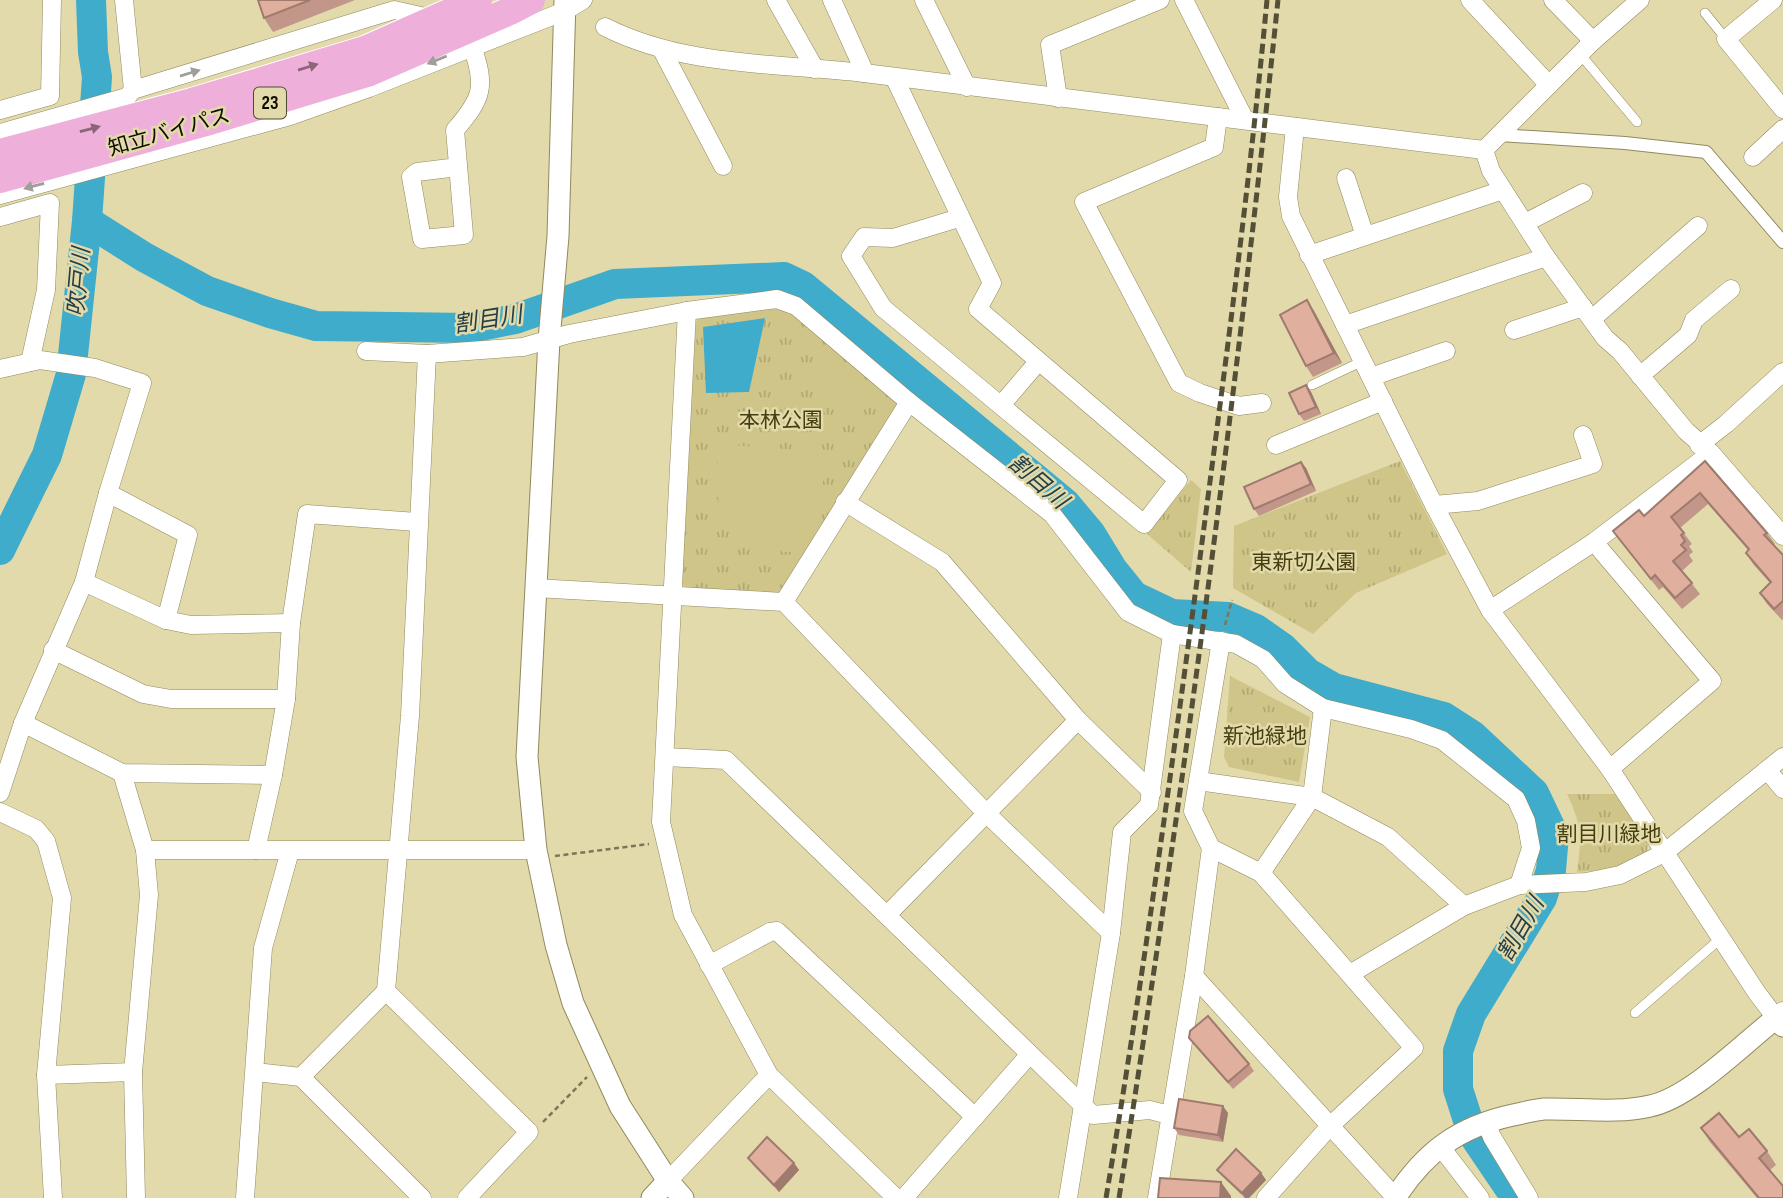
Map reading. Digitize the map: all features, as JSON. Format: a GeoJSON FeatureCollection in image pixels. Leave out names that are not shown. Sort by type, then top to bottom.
{"type":"FeatureCollection","features":[{"type":"Feature","properties":{"kind":"highway","name":"知立バイパス"},"geometry":{"type":"LineString","coordinates":[[0,153],[192,102],[365,50],[478,0]]}},
{"type":"Feature","properties":{"kind":"highway","name":"知立バイパス"},"geometry":{"type":"LineString","coordinates":[[0,179],[206,122],[370,72],[531,0]]}},
{"type":"Feature","properties":{"kind":"street"},"geometry":{"type":"LineString","coordinates":[[0,110],[50,96],[52,0]]}},
{"type":"Feature","properties":{"kind":"street"},"geometry":{"type":"LineString","coordinates":[[124,0],[130,94]]}},
{"type":"Feature","properties":{"kind":"street"},"geometry":{"type":"LineString","coordinates":[[776,0],[816,69]]}},
{"type":"Feature","properties":{"kind":"street"},"geometry":{"type":"LineString","coordinates":[[832,0],[865,74]]}},
{"type":"Feature","properties":{"kind":"street"},"geometry":{"type":"LineString","coordinates":[[924,0],[967,87]]}},
{"type":"Feature","properties":{"kind":"street"},"geometry":{"type":"LineString","coordinates":[[1058,98],[1049,45],[1160,0]]}},
{"type":"Feature","properties":{"kind":"street"},"geometry":{"type":"LineString","coordinates":[[1184,0],[1245,120]]}},
{"type":"Feature","properties":{"kind":"street"},"geometry":{"type":"LineString","coordinates":[[1470,0],[1549,85]]}},
{"type":"Feature","properties":{"kind":"street"},"geometry":{"type":"LineString","coordinates":[[1553,0],[1593,41]]}},
{"type":"Feature","properties":{"kind":"street"},"geometry":{"type":"LineString","coordinates":[[1484,150],[1593,41],[1640,0]]}},
{"type":"Feature","properties":{"kind":"street"},"geometry":{"type":"LineString","coordinates":[[1783,8],[1773,0],[1726,39],[1783,109]]}},
{"type":"Feature","properties":{"kind":"street"},"geometry":{"type":"LineString","coordinates":[[0,195],[290,116],[369,88],[571,4],[527,757],[537,854],[556,945],[573,1003],[620,1106],[668,1181],[683,1198]]}},
{"type":"Feature","properties":{"kind":"street"},"geometry":{"type":"LineString","coordinates":[[0,133],[60,117],[394,10],[500,34]]}},
{"type":"Feature","properties":{"kind":"street"},"geometry":{"type":"LineString","coordinates":[[605,27],[632,41],[662,50],[1484,150]]}},
{"type":"Feature","properties":{"kind":"street"},"geometry":{"type":"LineString","coordinates":[[458,167],[417,172],[411,177],[422,239],[464,235],[455,130],[477,104],[482,72],[472,46]]}},
{"type":"Feature","properties":{"kind":"street"},"geometry":{"type":"LineString","coordinates":[[662,50],[723,166]]}},
{"type":"Feature","properties":{"kind":"street"},"geometry":{"type":"LineString","coordinates":[[895,79],[992,283],[978,309],[1178,480],[1144,524],[883,308],[851,256],[864,237],[893,238],[959,218]]}},
{"type":"Feature","properties":{"kind":"street"},"geometry":{"type":"LineString","coordinates":[[1218,117],[1214,147],[1084,202],[1179,383],[1239,406],[1262,403]]}},
{"type":"Feature","properties":{"kind":"street"},"geometry":{"type":"LineString","coordinates":[[1194,976],[1395,1197],[1417,1169],[1448,1140],[1482,1123],[1541,1109],[1617,1110],[1652,1106],[1689,1090],[1781,1018],[1720,939],[1610,769],[1490,610],[1434,505],[1291,216],[1288,197],[1296,128]]}},
{"type":"Feature","properties":{"kind":"street"},"geometry":{"type":"LineString","coordinates":[[1754,157],[1783,130]]}},
{"type":"Feature","properties":{"kind":"street"},"geometry":{"type":"LineString","coordinates":[[1499,135],[1625,143],[1706,152],[1783,242]]}},
{"type":"Feature","properties":{"kind":"street"},"geometry":{"type":"LineString","coordinates":[[1484,150],[1491,171],[1503,190],[1546,257],[1587,313],[1661,404],[1782,531]]}},
{"type":"Feature","properties":{"kind":"street"},"geometry":{"type":"LineString","coordinates":[[1346,178],[1365,236]]}},
{"type":"Feature","properties":{"kind":"street"},"geometry":{"type":"LineString","coordinates":[[1309,255],[1503,190]]}},
{"type":"Feature","properties":{"kind":"street"},"geometry":{"type":"LineString","coordinates":[[1524,223],[1583,193]]}},
{"type":"Feature","properties":{"kind":"street"},"geometry":{"type":"LineString","coordinates":[[0,217],[50,203],[46,290],[35,361]]}},
{"type":"Feature","properties":{"kind":"street"},"geometry":{"type":"LineString","coordinates":[[1514,330],[1587,313],[1698,226]]}},
{"type":"Feature","properties":{"kind":"street"},"geometry":{"type":"LineString","coordinates":[[1345,324],[1546,257]]}},
{"type":"Feature","properties":{"kind":"street"},"geometry":{"type":"LineString","coordinates":[[1640,376],[1688,335],[1694,320],[1731,289]]}},
{"type":"Feature","properties":{"kind":"street"},"geometry":{"type":"LineString","coordinates":[[366,351],[427,354],[523,347],[550,335],[687,311],[777,299],[796,306],[909,402],[1052,514],[1128,612],[1172,634],[1236,644],[1263,659],[1285,684],[1322,708],[1411,729],[1442,740],[1516,799],[1526,821],[1531,848],[1524,885]]}},
{"type":"Feature","properties":{"kind":"street"},"geometry":{"type":"LineString","coordinates":[[687,311],[661,822],[683,915],[769,1075],[896,1198]]}},
{"type":"Feature","properties":{"kind":"street"},"geometry":{"type":"LineString","coordinates":[[1371,377],[1446,352]]}},
{"type":"Feature","properties":{"kind":"street"},"geometry":{"type":"LineString","coordinates":[[300,1077],[386,991],[410,716],[427,354]]}},
{"type":"Feature","properties":{"kind":"street"},"geometry":{"type":"LineString","coordinates":[[0,369],[35,361],[95,368],[142,383],[84,582],[23,723],[0,793]]}},
{"type":"Feature","properties":{"kind":"street"},"geometry":{"type":"LineString","coordinates":[[1002,404],[1038,362]]}},
{"type":"Feature","properties":{"kind":"street"},"geometry":{"type":"LineString","coordinates":[[1490,610],[1594,542],[1705,449],[1727,424],[1783,372]]}},
{"type":"Feature","properties":{"kind":"street"},"geometry":{"type":"LineString","coordinates":[[1276,445],[1383,401]]}},
{"type":"Feature","properties":{"kind":"street"},"geometry":{"type":"LineString","coordinates":[[784,602],[909,402]]}},
{"type":"Feature","properties":{"kind":"street"},"geometry":{"type":"LineString","coordinates":[[1434,505],[1478,502],[1592,464],[1583,435]]}},
{"type":"Feature","properties":{"kind":"street"},"geometry":{"type":"LineString","coordinates":[[108,493],[188,535],[166,620]]}},
{"type":"Feature","properties":{"kind":"street"},"geometry":{"type":"LineString","coordinates":[[845,502],[942,562],[1078,720],[1152,792]]}},
{"type":"Feature","properties":{"kind":"street"},"geometry":{"type":"LineString","coordinates":[[256,850],[286,699],[291,623],[307,514],[418,522]]}},
{"type":"Feature","properties":{"kind":"street"},"geometry":{"type":"LineString","coordinates":[[1594,542],[1712,681],[1610,769]]}},
{"type":"Feature","properties":{"kind":"street"},"geometry":{"type":"LineString","coordinates":[[84,582],[166,620],[191,625],[291,623]]}},
{"type":"Feature","properties":{"kind":"street"},"geometry":{"type":"LineString","coordinates":[[535,588],[784,602],[986,813],[1111,933]]}},
{"type":"Feature","properties":{"kind":"street"},"geometry":{"type":"LineString","coordinates":[[1068,1198],[1111,933],[1122,832],[1149,805],[1172,634]]}},
{"type":"Feature","properties":{"kind":"street"},"geometry":{"type":"LineString","coordinates":[[1157,1198],[1194,976],[1211,848],[1193,811],[1221,641]]}},
{"type":"Feature","properties":{"kind":"street"},"geometry":{"type":"LineString","coordinates":[[53,650],[143,694],[171,699],[286,699]]}},
{"type":"Feature","properties":{"kind":"street"},"geometry":{"type":"LineString","coordinates":[[1261,873],[1312,797],[1322,708]]}},
{"type":"Feature","properties":{"kind":"street"},"geometry":{"type":"LineString","coordinates":[[887,915],[1078,720]]}},
{"type":"Feature","properties":{"kind":"street"},"geometry":{"type":"LineString","coordinates":[[23,723],[122,773],[273,775]]}},
{"type":"Feature","properties":{"kind":"street"},"geometry":{"type":"LineString","coordinates":[[665,757],[726,760],[1094,1115],[1150,1110],[1169,1115]]}},
{"type":"Feature","properties":{"kind":"street"},"geometry":{"type":"LineString","coordinates":[[1350,974],[1464,906],[1524,885],[1586,882],[1620,875],[1664,853],[1783,757]]}},
{"type":"Feature","properties":{"kind":"street"},"geometry":{"type":"LineString","coordinates":[[1767,771],[1783,789]]}},
{"type":"Feature","properties":{"kind":"street"},"geometry":{"type":"LineString","coordinates":[[122,773],[145,850],[149,895],[133,1072],[136,1198]]}},
{"type":"Feature","properties":{"kind":"street"},"geometry":{"type":"LineString","coordinates":[[1198,781],[1312,797],[1388,837],[1464,906]]}},
{"type":"Feature","properties":{"kind":"street"},"geometry":{"type":"LineString","coordinates":[[0,812],[36,829],[46,841],[62,898],[46,1075],[53,1198]]}},
{"type":"Feature","properties":{"kind":"street"},"geometry":{"type":"LineString","coordinates":[[1211,848],[1261,873],[1414,1048],[1330,1126],[1266,1198]]}},
{"type":"Feature","properties":{"kind":"street"},"geometry":{"type":"LineString","coordinates":[[145,850],[537,854]]}},
{"type":"Feature","properties":{"kind":"street"},"geometry":{"type":"LineString","coordinates":[[245,1198],[263,948],[290,851]]}},
{"type":"Feature","properties":{"kind":"street"},"geometry":{"type":"LineString","coordinates":[[709,965],[770,932],[777,931],[975,1117]]}},
{"type":"Feature","properties":{"kind":"street"},"geometry":{"type":"LineString","coordinates":[[386,991],[529,1132],[467,1198]]}},
{"type":"Feature","properties":{"kind":"street"},"geometry":{"type":"LineString","coordinates":[[904,1198],[1029,1055]]}},
{"type":"Feature","properties":{"kind":"street"},"geometry":{"type":"LineString","coordinates":[[46,1075],[133,1072]]}},
{"type":"Feature","properties":{"kind":"street"},"geometry":{"type":"LineString","coordinates":[[255,1072],[300,1077],[422,1198]]}},
{"type":"Feature","properties":{"kind":"street"},"geometry":{"type":"LineString","coordinates":[[652,1198],[769,1075]]}},
{"type":"Feature","properties":{"kind":"street"},"geometry":{"type":"LineString","coordinates":[[1482,1123],[1529,1198]]}},
{"type":"Feature","properties":{"kind":"street"},"geometry":{"type":"LineString","coordinates":[[1448,1140],[1480,1198]]}},
{"type":"Feature","properties":{"kind":"lane"},"geometry":{"type":"LineString","coordinates":[[1704,13],[1726,39]]}},
{"type":"Feature","properties":{"kind":"lane"},"geometry":{"type":"LineString","coordinates":[[1580,54],[1637,122]]}},
{"type":"Feature","properties":{"kind":"lane"},"geometry":{"type":"LineString","coordinates":[[1312,385],[1363,361]]}},
{"type":"Feature","properties":{"kind":"lane"},"geometry":{"type":"LineString","coordinates":[[1635,1013],[1720,939]]}},
{"type":"Feature","properties":{"kind":"path"},"geometry":{"type":"LineString","coordinates":[[1221,641],[1231,600]]}},
{"type":"Feature","properties":{"kind":"path"},"geometry":{"type":"LineString","coordinates":[[537,854],[666,841]]}},
{"type":"Feature","properties":{"kind":"path"},"geometry":{"type":"LineString","coordinates":[[529,1132],[536,1129],[599,1064]]}},
{"type":"Feature","properties":{"kind":"green space","name":"本林公園"},"geometry":{"type":"Polygon","coordinates":[[[775,307],[787,309],[895,396],[897,407],[777,594],[687,589],[682,583],[696,322],[699,317],[775,307]]]}},
{"type":"Feature","properties":{"kind":"green space"},"geometry":{"type":"Polygon","coordinates":[[[826,361],[868,400],[849,420],[807,382],[826,361]]]}},
{"type":"Feature","properties":{"kind":"green space"},"geometry":{"type":"Polygon","coordinates":[[[719,444],[812,451],[826,468],[810,546],[793,552],[779,551],[749,544],[735,535],[720,510],[717,478],[719,444]]]}},
{"type":"Feature","properties":{"kind":"green space","name":"東新切公園"},"geometry":{"type":"Polygon","coordinates":[[[1400,461],[1447,554],[1356,593],[1313,634],[1233,588],[1234,526],[1400,461]]]}},
{"type":"Feature","properties":{"kind":"green space"},"geometry":{"type":"Polygon","coordinates":[[[1191,480],[1201,489],[1191,572],[1147,534],[1191,480]]]}},
{"type":"Feature","properties":{"kind":"green space","name":"新池緑地"},"geometry":{"type":"Polygon","coordinates":[[[1230,676],[1310,717],[1299,782],[1229,767],[1224,757],[1230,676]]]}},
{"type":"Feature","properties":{"kind":"green space","name":"割目川緑地"},"geometry":{"type":"Polygon","coordinates":[[[1567,794],[1615,794],[1648,841],[1647,852],[1615,869],[1577,872],[1580,832],[1567,794]]]}},
{"type":"Feature","properties":{"kind":"water"},"geometry":{"type":"Polygon","coordinates":[[[765,318],[749,392],[706,393],[703,327],[765,318]]]}},
{"type":"Feature","properties":{"kind":"building"},"geometry":{"type":"Polygon","coordinates":[[[258,0],[310,0],[264,18],[258,0]]]}},
{"type":"Feature","properties":{"kind":"building"},"geometry":{"type":"Polygon","coordinates":[[[1307,300],[1334,353],[1306,366],[1280,315],[1307,300]]]}},
{"type":"Feature","properties":{"kind":"building"},"geometry":{"type":"Polygon","coordinates":[[[1306,385],[1316,407],[1299,414],[1289,393],[1306,385]]]}},
{"type":"Feature","properties":{"kind":"building"},"geometry":{"type":"Polygon","coordinates":[[[1705,461],[1783,555],[1783,601],[1774,609],[1760,593],[1771,582],[1746,553],[1749,549],[1700,493],[1671,517],[1684,533],[1681,535],[1685,541],[1681,545],[1686,550],[1673,561],[1692,583],[1675,598],[1655,575],[1651,579],[1613,531],[1639,510],[1644,516],[1705,461]]]}},
{"type":"Feature","properties":{"kind":"building"},"geometry":{"type":"Polygon","coordinates":[[[1301,462],[1311,484],[1254,509],[1244,487],[1301,462]]]}},
{"type":"Feature","properties":{"kind":"building"},"geometry":{"type":"Polygon","coordinates":[[[1208,1016],[1249,1064],[1228,1082],[1189,1038],[1190,1031],[1208,1016]]]}},
{"type":"Feature","properties":{"kind":"building"},"geometry":{"type":"Polygon","coordinates":[[[1179,1099],[1223,1106],[1218,1135],[1174,1128],[1179,1099]]]}},
{"type":"Feature","properties":{"kind":"building"},"geometry":{"type":"Polygon","coordinates":[[[1719,1113],[1739,1137],[1749,1129],[1767,1151],[1759,1158],[1783,1186],[1783,1198],[1759,1198],[1701,1128],[1719,1113]]]}},
{"type":"Feature","properties":{"kind":"building"},"geometry":{"type":"Polygon","coordinates":[[[767,1137],[794,1163],[774,1185],[748,1158],[767,1137]]]}},
{"type":"Feature","properties":{"kind":"building"},"geometry":{"type":"Polygon","coordinates":[[[1236,1149],[1261,1173],[1242,1193],[1217,1170],[1236,1149]]]}},
{"type":"Feature","properties":{"kind":"building"},"geometry":{"type":"Polygon","coordinates":[[[1160,1178],[1221,1182],[1220,1198],[1158,1198],[1160,1178]]]}},
{"type":"Feature","properties":{"kind":"waterway","name":"吹戸川"},"geometry":{"type":"LineString","coordinates":[[0,550],[47,455],[71,374],[87,221],[97,77],[91,0]]}},
{"type":"Feature","properties":{"kind":"waterway","name":"割目川"},"geometry":{"type":"LineString","coordinates":[[87,221],[144,257],[207,291],[316,326],[471,328],[515,319],[615,284],[784,277],[803,286],[1065,503],[1091,534],[1113,570],[1134,596],[1172,614],[1228,617],[1256,629],[1283,648],[1308,673],[1334,688],[1444,717],[1472,735],[1534,793],[1554,835],[1551,870],[1542,898],[1471,1014],[1458,1051],[1458,1089],[1472,1133],[1516,1198]]}},
{"type":"Feature","properties":{"kind":"railway"},"geometry":{"type":"LineString","coordinates":[[1106,1198],[1155,886],[1198,573],[1244,215],[1267,0]]}},
{"type":"Feature","properties":{"kind":"railway"},"geometry":{"type":"LineString","coordinates":[[1119,1198],[1165,899],[1206,600],[1278,0]]}}]}
